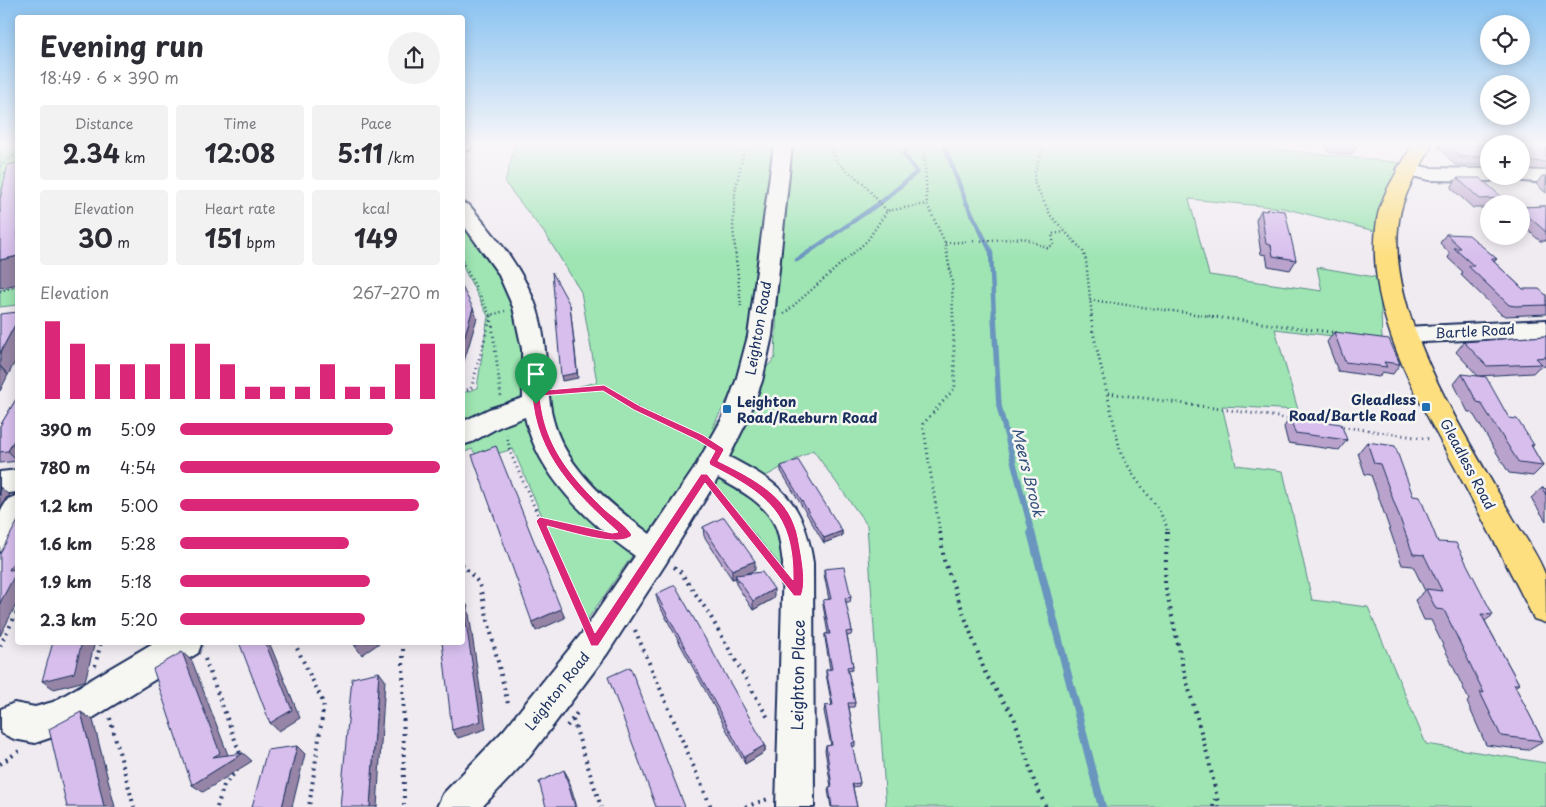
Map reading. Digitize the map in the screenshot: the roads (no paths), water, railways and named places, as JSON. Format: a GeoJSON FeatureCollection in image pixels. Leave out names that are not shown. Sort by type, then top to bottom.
{"type":"FeatureCollection","features":[{"type":"Feature","properties":{"kind":"main road","name":"Gleadless Road"},"geometry":{"type":"LineString","coordinates":[[1401,183],[1394,197],[1388,221],[1387,260],[1394,304],[1404,335],[1422,378],[1456,443],[1545,604]]}},
{"type":"Feature","properties":{"kind":"street","name":"Leighton Road"},"geometry":{"type":"LineString","coordinates":[[456,807],[517,743],[595,643],[655,554],[712,463],[735,419],[750,381],[760,336],[778,183]]}},
{"type":"Feature","properties":{"kind":"street"},"geometry":{"type":"LineString","coordinates":[[465,213],[490,242],[508,269],[524,305],[534,351],[536,399],[542,429],[554,457],[573,482],[601,512],[628,535],[655,554]]}},
{"type":"Feature","properties":{"kind":"street","name":"Bartle Road"},"geometry":{"type":"LineString","coordinates":[[1404,335],[1546,328]]}},
{"type":"Feature","properties":{"kind":"street"},"geometry":{"type":"LineString","coordinates":[[465,433],[502,413],[536,399]]}},
{"type":"Feature","properties":{"kind":"street","name":"Leighton Place"},"geometry":{"type":"LineString","coordinates":[[712,463],[743,477],[769,497],[780,508],[790,524],[794,540],[798,563],[795,807]]}},
{"type":"Feature","properties":{"kind":"street"},"geometry":{"type":"LineString","coordinates":[[0,483],[15,480]]}},
{"type":"Feature","properties":{"kind":"street"},"geometry":{"type":"LineString","coordinates":[[0,538],[15,512]]}},
{"type":"Feature","properties":{"kind":"street"},"geometry":{"type":"LineString","coordinates":[[14,720],[35,725],[60,718],[103,693],[194,647]]}},
{"type":"Feature","properties":{"kind":"waterway"},"geometry":{"type":"LineString","coordinates":[[797,260],[884,200],[904,183]]}},
{"type":"Feature","properties":{"kind":"waterway","name":"Meers Brook"},"geometry":{"type":"LineString","coordinates":[[959,183],[991,252],[994,317]]}},
{"type":"Feature","properties":{"kind":"waterway","name":"Meers Brook"},"geometry":{"type":"LineString","coordinates":[[994,316],[999,406],[1032,533]]}},
{"type":"Feature","properties":{"kind":"waterway","name":"Meers Brook"},"geometry":{"type":"LineString","coordinates":[[1031,532],[1102,807]]}},
{"type":"Feature","properties":{"kind":"place","name":"Gleadless Road/Bartle Road"},"geometry":{"type":"Point","coordinates":[1426,407]}},
{"type":"Feature","properties":{"kind":"place","name":"Leighton Road/Raeburn Road"},"geometry":{"type":"Point","coordinates":[727,409]}}]}
